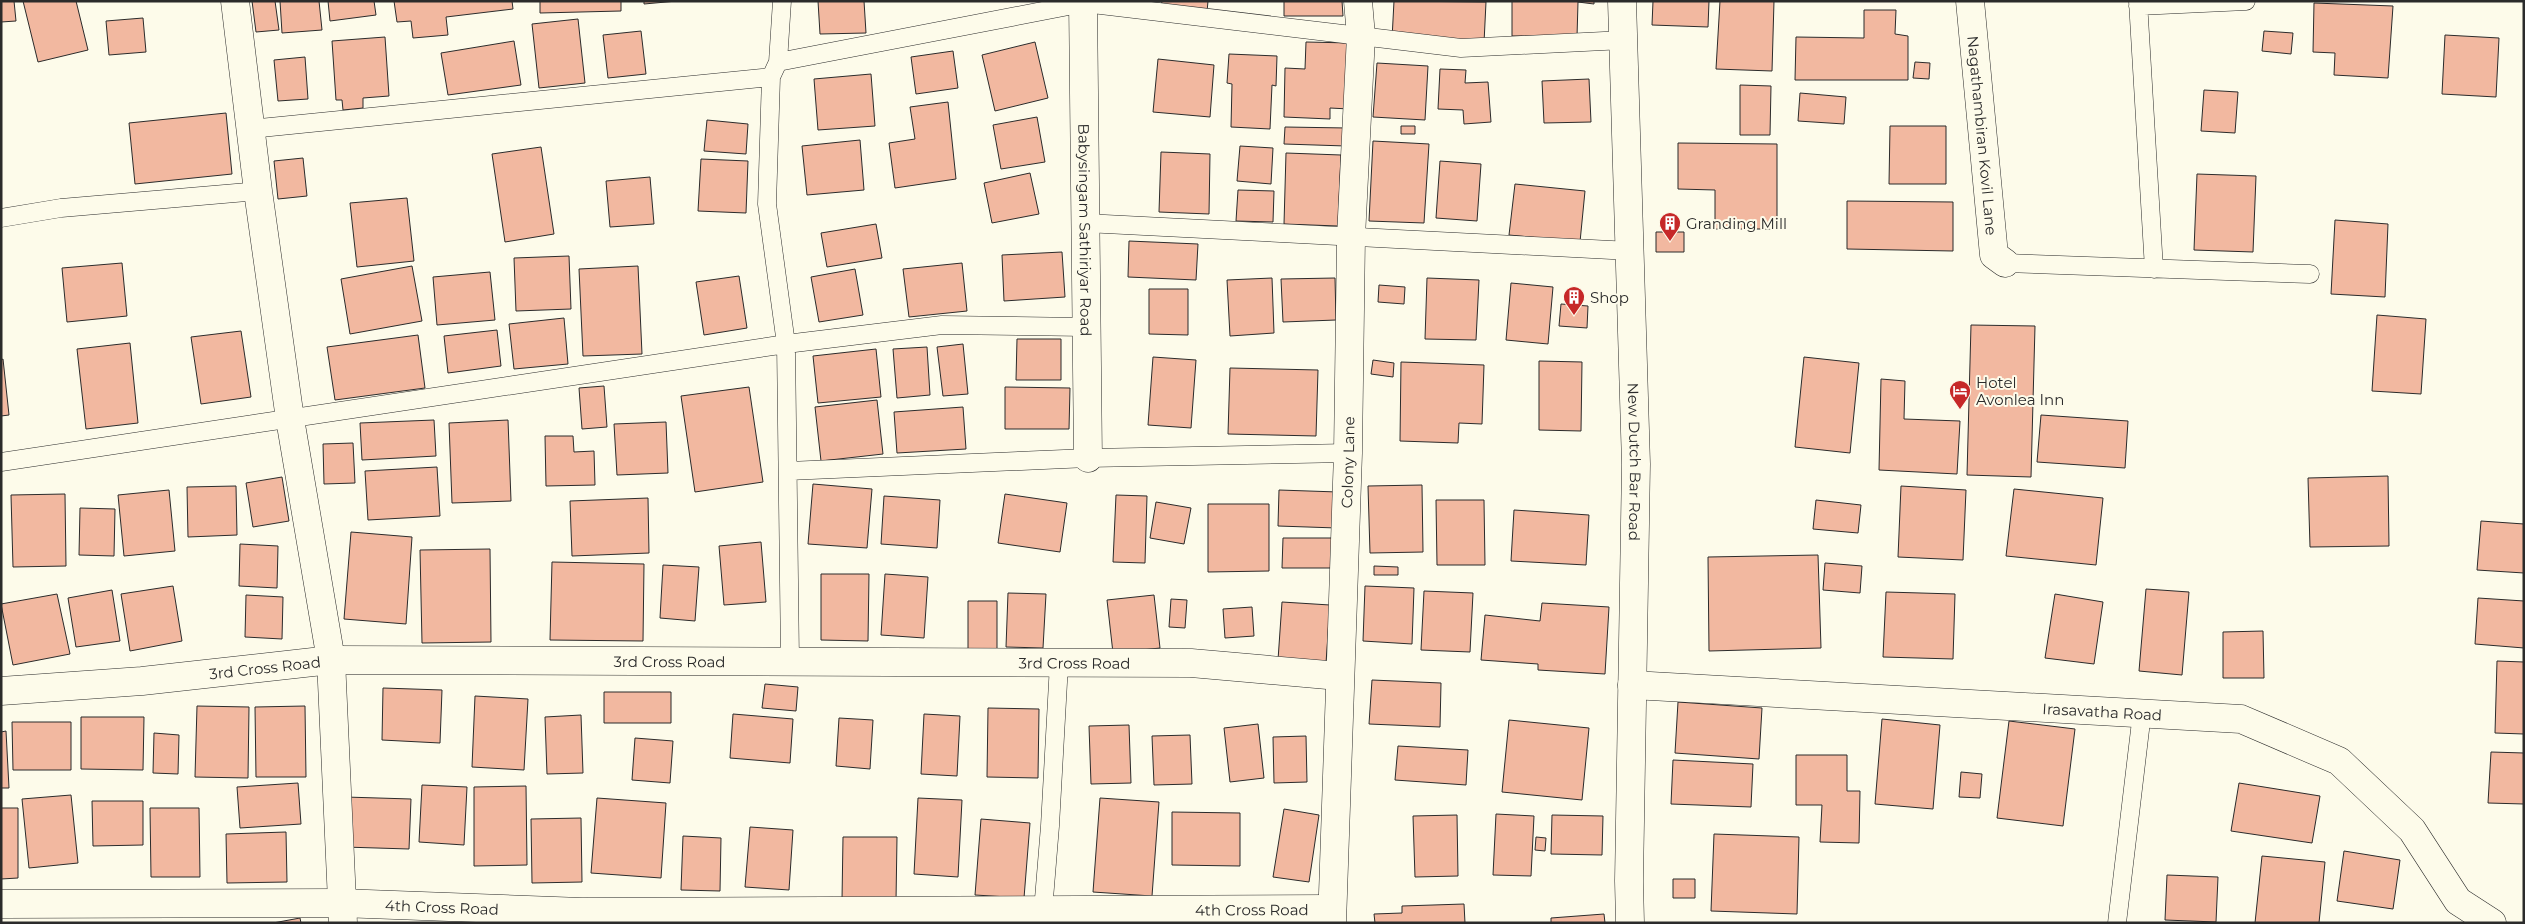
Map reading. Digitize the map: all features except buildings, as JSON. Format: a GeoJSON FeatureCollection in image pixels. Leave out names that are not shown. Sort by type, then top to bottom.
{"type":"FeatureCollection","features":[{"type":"Feature","properties":{"kind":"street"},"geometry":{"type":"LineString","coordinates":[[235,1],[258,191],[290,418],[331,660],[341,913]]}},
{"type":"Feature","properties":{"kind":"street","name":"Colony Lane"},"geometry":{"type":"LineString","coordinates":[[1332,916],[1348,454],[1351,237],[1361,36],[1358,1]]}},
{"type":"Feature","properties":{"kind":"street","name":"New Dutch Bar Road"},"geometry":{"type":"LineString","coordinates":[[1622,1],[1636,464],[1629,881],[1630,923]]}},
{"type":"Feature","properties":{"kind":"street","name":"Nagathambiran Kovil Lane"},"geometry":{"type":"LineString","coordinates":[[1970,1],[1994,255],[2004,263]]}},
{"type":"Feature","properties":{"kind":"street","name":"Babysingam Sathiriyar Road"},"geometry":{"type":"LineString","coordinates":[[1084,2],[1085,327],[1088,458]]}},
{"type":"Feature","properties":{"kind":"street","name":"3rd Cross Road"},"geometry":{"type":"LineString","coordinates":[[1,691],[142,681],[331,660],[790,660],[1058,664],[1191,663],[1339,676]]}},
{"type":"Feature","properties":{"kind":"street","name":"Irasavatha Road"},"geometry":{"type":"LineString","coordinates":[[1632,685],[2241,719],[2339,762],[2412,830],[2458,901],[2492,923]]}},
{"type":"Feature","properties":{"kind":"street","name":"4th Cross Road"},"geometry":{"type":"LineString","coordinates":[[1,904],[582,918],[977,917],[1042,911],[1332,916]]}},
{"type":"Feature","properties":{"kind":"lane"},"geometry":{"type":"LineString","coordinates":[[782,1],[775,69],[767,204],[786,344],[790,660]]}},
{"type":"Feature","properties":{"kind":"lane"},"geometry":{"type":"LineString","coordinates":[[2154,269],[2138,4],[2246,1]]}},
{"type":"Feature","properties":{"kind":"lane"},"geometry":{"type":"LineString","coordinates":[[250,129],[775,69],[1084,2],[1461,48],[1624,40]]}},
{"type":"Feature","properties":{"kind":"lane"},"geometry":{"type":"LineString","coordinates":[[1,218],[61,208],[258,191]]}},
{"type":"Feature","properties":{"kind":"lane"},"geometry":{"type":"LineString","coordinates":[[1085,223],[1631,251]]}},
{"type":"Feature","properties":{"kind":"lane"},"geometry":{"type":"LineString","coordinates":[[2004,263],[2310,274]]}},
{"type":"Feature","properties":{"kind":"lane"},"geometry":{"type":"LineString","coordinates":[[1,462],[786,344],[942,325],[1085,327]]}},
{"type":"Feature","properties":{"kind":"lane"},"geometry":{"type":"LineString","coordinates":[[788,471],[1088,458],[1348,454]]}},
{"type":"Feature","properties":{"kind":"lane"},"geometry":{"type":"LineString","coordinates":[[1042,911],[1050,826],[1058,664]]}},
{"type":"Feature","properties":{"kind":"lane"},"geometry":{"type":"LineString","coordinates":[[2117,923],[2142,712]]}},
{"type":"Feature","properties":{"kind":"place","name":"Granding Mill"},"geometry":{"type":"Point","coordinates":[1670,242]}},
{"type":"Feature","properties":{"kind":"place","name":"Shop"},"geometry":{"type":"Point","coordinates":[1574,316]}},
{"type":"Feature","properties":{"kind":"place","name":"Hotel Avonlea Inn"},"geometry":{"type":"Point","coordinates":[1960,410]}}]}
